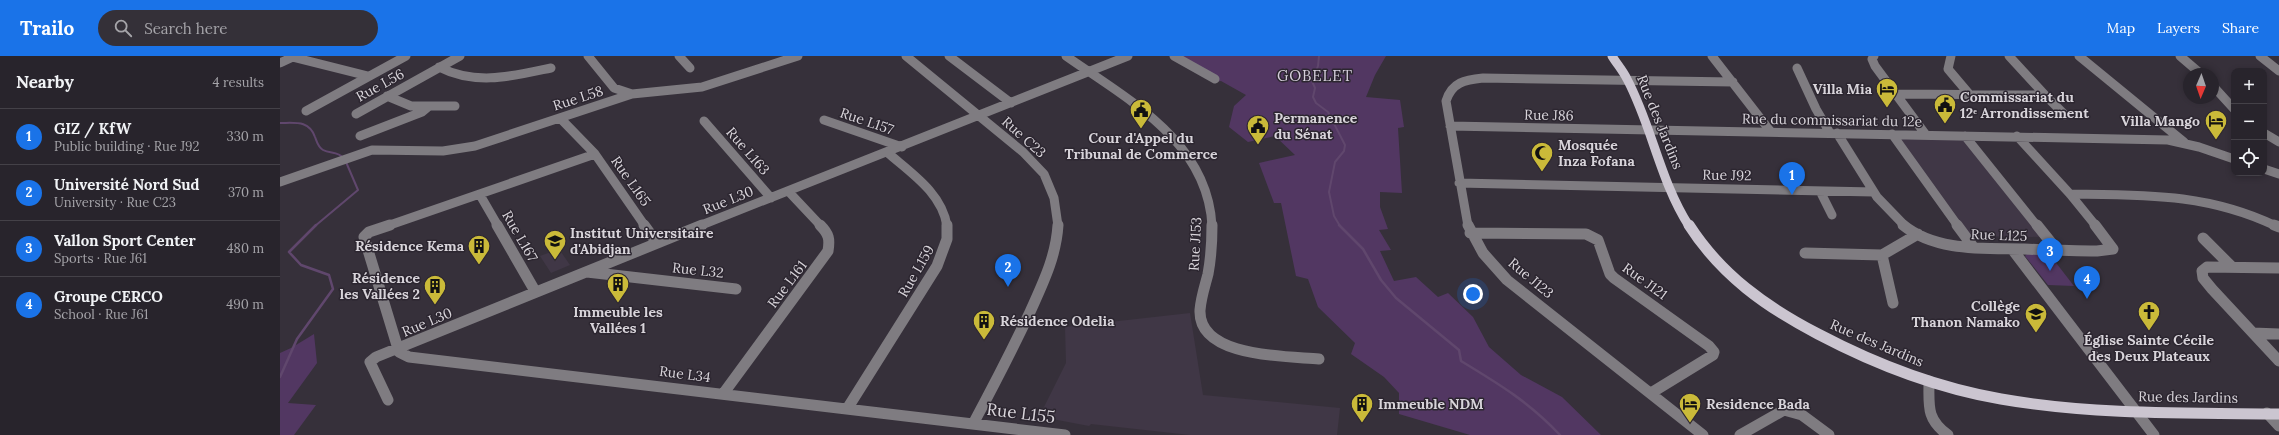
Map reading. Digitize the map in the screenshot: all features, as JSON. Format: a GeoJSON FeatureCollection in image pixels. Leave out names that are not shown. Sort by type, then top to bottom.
{"type":"FeatureCollection","features":[{"type":"Feature","properties":{"kind":"main road","name":"Rue des Jardins"},"geometry":{"type":"LineString","coordinates":[[1612,56],[1628,80],[1671,187],[1689,226],[1700,242],[1728,273],[1749,291],[1793,320],[1825,338],[1875,361],[1929,381],[1972,393],[2028,403],[2136,411],[2273,414]]}},
{"type":"Feature","properties":{"kind":"street"},"geometry":{"type":"LineString","coordinates":[[306,112],[406,56]]}},
{"type":"Feature","properties":{"kind":"street","name":"Rue L56"},"geometry":{"type":"LineString","coordinates":[[356,114],[460,56]]}},
{"type":"Feature","properties":{"kind":"street"},"geometry":{"type":"LineString","coordinates":[[588,56],[614,88],[632,94]]}},
{"type":"Feature","properties":{"kind":"street"},"geometry":{"type":"LineString","coordinates":[[679,56],[690,68]]}},
{"type":"Feature","properties":{"kind":"street","name":"Rue L58"},"geometry":{"type":"LineString","coordinates":[[280,182],[365,152],[376,150],[443,151],[476,146],[632,94],[702,87],[798,56]]}},
{"type":"Feature","properties":{"kind":"street","name":"Rue C23"},"geometry":{"type":"LineString","coordinates":[[906,56],[1023,152],[1044,174],[1054,198],[1058,226],[1055,250],[1048,272],[1014,346],[973,424]]}},
{"type":"Feature","properties":{"kind":"street"},"geometry":{"type":"LineString","coordinates":[[949,56],[1011,103]]}},
{"type":"Feature","properties":{"kind":"street","name":"Rue J153"},"geometry":{"type":"LineString","coordinates":[[1066,56],[1161,124],[1190,156],[1200,174],[1209,197],[1212,222],[1208,272],[1200,310],[1202,323],[1210,335],[1224,344],[1237,349],[1319,359]]}},
{"type":"Feature","properties":{"kind":"street","name":"Rue L30"},"geometry":{"type":"LineString","coordinates":[[388,400],[370,362],[376,357],[399,349],[535,291],[888,153],[1128,56]]}},
{"type":"Feature","properties":{"kind":"street"},"geometry":{"type":"LineString","coordinates":[[1174,56],[1215,79]]}},
{"type":"Feature","properties":{"kind":"street"},"geometry":{"type":"LineString","coordinates":[[1712,56],[1771,132]]}},
{"type":"Feature","properties":{"kind":"street"},"geometry":{"type":"LineString","coordinates":[[1874,56],[1872,59],[1875,66],[1926,135]]}},
{"type":"Feature","properties":{"kind":"street"},"geometry":{"type":"LineString","coordinates":[[1951,56],[1948,69],[1970,95]]}},
{"type":"Feature","properties":{"kind":"street"},"geometry":{"type":"LineString","coordinates":[[2009,56],[2065,115]]}},
{"type":"Feature","properties":{"kind":"street"},"geometry":{"type":"LineString","coordinates":[[2079,56],[2184,142],[2231,157]]}},
{"type":"Feature","properties":{"kind":"street"},"geometry":{"type":"LineString","coordinates":[[2180,56],[2194,68]]}},
{"type":"Feature","properties":{"kind":"street"},"geometry":{"type":"LineString","coordinates":[[2260,56],[2275,66],[2279,71]]}},
{"type":"Feature","properties":{"kind":"street"},"geometry":{"type":"LineString","coordinates":[[280,63],[293,57],[368,76]]}},
{"type":"Feature","properties":{"kind":"street"},"geometry":{"type":"LineString","coordinates":[[440,67],[458,77],[486,79],[551,68]]}},
{"type":"Feature","properties":{"kind":"street","name":"Rue L125"},"geometry":{"type":"LineString","coordinates":[[1797,68],[1816,109],[1874,192],[1893,216],[1918,234],[1953,246],[1974,248],[2108,251],[2113,249],[2070,194],[2017,136]]}},
{"type":"Feature","properties":{"kind":"street","name":"Rue J123"},"geometry":{"type":"LineString","coordinates":[[1628,80],[1483,78],[1468,80],[1456,84],[1448,91],[1446,101],[1470,233],[1494,266],[1507,280],[1703,435]]}},
{"type":"Feature","properties":{"kind":"street"},"geometry":{"type":"LineString","coordinates":[[1628,80],[1733,82]]}},
{"type":"Feature","properties":{"kind":"street"},"geometry":{"type":"LineString","coordinates":[[2219,93],[2231,106]]}},
{"type":"Feature","properties":{"kind":"street"},"geometry":{"type":"LineString","coordinates":[[1896,94],[2045,95]]}},
{"type":"Feature","properties":{"kind":"street"},"geometry":{"type":"LineString","coordinates":[[387,96],[403,104],[428,107],[455,106]]}},
{"type":"Feature","properties":{"kind":"street"},"geometry":{"type":"LineString","coordinates":[[360,136],[422,112],[428,107]]}},
{"type":"Feature","properties":{"kind":"street","name":"Rue L165"},"geometry":{"type":"LineString","coordinates":[[560,118],[595,154],[657,243]]}},
{"type":"Feature","properties":{"kind":"street","name":"Rue L157"},"geometry":{"type":"LineString","coordinates":[[824,120],[902,147]]}},
{"type":"Feature","properties":{"kind":"street","name":"Rue L163"},"geometry":{"type":"LineString","coordinates":[[704,122],[771,198]]}},
{"type":"Feature","properties":{"kind":"street","name":"Rue J86"},"geometry":{"type":"LineString","coordinates":[[1450,126],[1648,129]]}},
{"type":"Feature","properties":{"kind":"street","name":"Rue du commissariat du 12e"},"geometry":{"type":"LineString","coordinates":[[1648,129],[2017,136],[2184,142]]}},
{"type":"Feature","properties":{"kind":"street"},"geometry":{"type":"LineString","coordinates":[[1892,134],[1974,248]]}},
{"type":"Feature","properties":{"kind":"street"},"geometry":{"type":"LineString","coordinates":[[2267,135],[2279,142]]}},
{"type":"Feature","properties":{"kind":"street"},"geometry":{"type":"LineString","coordinates":[[1965,136],[2057,250]]}},
{"type":"Feature","properties":{"kind":"street","name":"Rue L159"},"geometry":{"type":"LineString","coordinates":[[847,409],[938,266],[946,246],[948,231],[947,220],[937,198],[888,153]]}},
{"type":"Feature","properties":{"kind":"street"},"geometry":{"type":"LineString","coordinates":[[399,349],[364,237],[369,232],[480,195],[595,154]]}},
{"type":"Feature","properties":{"kind":"street"},"geometry":{"type":"LineString","coordinates":[[2267,170],[2279,174]]}},
{"type":"Feature","properties":{"kind":"street","name":"Rue J92"},"geometry":{"type":"LineString","coordinates":[[1460,183],[1874,192]]}},
{"type":"Feature","properties":{"kind":"street"},"geometry":{"type":"LineString","coordinates":[[1820,191],[1832,215]]}},
{"type":"Feature","properties":{"kind":"street","name":"Rue L161"},"geometry":{"type":"LineString","coordinates":[[723,394],[828,250],[830,241],[828,233],[789,192]]}},
{"type":"Feature","properties":{"kind":"street"},"geometry":{"type":"LineString","coordinates":[[2070,194],[2174,195],[2235,208],[2279,227]]}},
{"type":"Feature","properties":{"kind":"street","name":"Rue L167"},"geometry":{"type":"LineString","coordinates":[[480,195],[535,291]]}},
{"type":"Feature","properties":{"kind":"street","name":"Rue J121"},"geometry":{"type":"LineString","coordinates":[[1470,233],[1586,234],[1598,240],[1608,270],[1614,278],[1709,346],[1714,352],[1714,355],[1651,394]]}},
{"type":"Feature","properties":{"kind":"street"},"geometry":{"type":"LineString","coordinates":[[1805,253],[1882,255],[1918,234]]}},
{"type":"Feature","properties":{"kind":"street"},"geometry":{"type":"LineString","coordinates":[[2203,238],[2232,267]]}},
{"type":"Feature","properties":{"kind":"street"},"geometry":{"type":"LineString","coordinates":[[2012,249],[2154,435]]}},
{"type":"Feature","properties":{"kind":"street"},"geometry":{"type":"LineString","coordinates":[[1882,255],[1893,303]]}},
{"type":"Feature","properties":{"kind":"street"},"geometry":{"type":"LineString","coordinates":[[2279,268],[2232,267],[2207,268],[2202,271],[2203,278],[2279,361]]}},
{"type":"Feature","properties":{"kind":"street","name":"Rue L32"},"geometry":{"type":"LineString","coordinates":[[585,272],[736,289]]}},
{"type":"Feature","properties":{"kind":"street"},"geometry":{"type":"LineString","coordinates":[[2253,333],[2279,334]]}},
{"type":"Feature","properties":{"kind":"street","name":"Rue L34"},"geometry":{"type":"LineString","coordinates":[[399,349],[399,352],[409,357],[973,424]]}},
{"type":"Feature","properties":{"kind":"street"},"geometry":{"type":"LineString","coordinates":[[1929,381],[1929,415],[1936,428],[1948,435]]}},
{"type":"Feature","properties":{"kind":"street"},"geometry":{"type":"LineString","coordinates":[[1740,435],[1784,410],[1790,410],[1798,413],[1829,435]]}},
{"type":"Feature","properties":{"kind":"street"},"geometry":{"type":"LineString","coordinates":[[2273,414],[2279,426]]}},
{"type":"Feature","properties":{"kind":"street","name":"Rue L155"},"geometry":{"type":"LineString","coordinates":[[973,424],[1065,435]]}},
{"type":"Feature","properties":{"kind":"shaded area"},"geometry":{"type":"Polygon","coordinates":[[[1176,56],[1386,56],[1375,75],[1366,97],[1400,100],[1404,127],[1398,128],[1402,193],[1380,192],[1380,207],[1388,229],[1379,230],[1391,250],[1380,251],[1394,281],[1416,277],[1438,297],[1448,293],[1473,317],[1489,347],[1521,375],[1562,397],[1601,435],[1470,435],[1399,414],[1399,393],[1384,377],[1351,354],[1355,343],[1318,307],[1308,279],[1296,276],[1281,203],[1274,203],[1259,163],[1295,155],[1275,136],[1248,142],[1229,127],[1234,106],[1246,95],[1221,81],[1215,82],[1176,56]]]}},
{"type":"Feature","properties":{"kind":"shaded area"},"geometry":{"type":"Polygon","coordinates":[[[1898,137],[1963,138],[2043,237],[1970,236],[1898,137]]]}},
{"type":"Feature","properties":{"kind":"shaded area","name":"Institut Universitaire d'Abidjan"},"geometry":{"type":"Polygon","coordinates":[[[559,249],[570,265],[551,273],[540,256],[559,249]]]}},
{"type":"Feature","properties":{"kind":"shaded area"},"geometry":{"type":"Polygon","coordinates":[[[2027,254],[2050,255],[2074,286],[2048,285],[2025,256],[2027,254]]]}},
{"type":"Feature","properties":{"kind":"shaded area"},"geometry":{"type":"Polygon","coordinates":[[[1190,313],[1203,395],[1340,408],[1337,435],[1190,435],[1091,424],[1089,426],[1047,418],[1042,411],[1066,363],[1065,327],[1190,313]]]}},
{"type":"Feature","properties":{"kind":"shaded area"},"geometry":{"type":"Polygon","coordinates":[[[314,334],[317,363],[288,403],[316,405],[294,435],[280,435],[280,353],[314,334]]]}},
{"type":"Feature","properties":{"kind":"waterway"},"geometry":{"type":"LineString","coordinates":[[1319,56],[1318,66],[1312,81],[1315,88],[1313,97],[1316,103],[1328,112],[1345,145],[1344,151],[1335,162],[1329,192],[1334,216],[1340,226]]}},
{"type":"Feature","properties":{"kind":"waterway"},"geometry":{"type":"LineString","coordinates":[[280,123],[296,123],[305,125],[312,132],[321,149],[339,154],[343,158]]}},
{"type":"Feature","properties":{"kind":"waterway"},"geometry":{"type":"LineString","coordinates":[[315,226],[358,190],[346,162]]}},
{"type":"Feature","properties":{"kind":"waterway"},"geometry":{"type":"LineString","coordinates":[[280,377],[297,339],[333,289],[329,275],[301,265],[289,252],[315,226]]}},
{"type":"Feature","properties":{"kind":"waterway"},"geometry":{"type":"LineString","coordinates":[[1340,226],[1363,249],[1381,280],[1396,298],[1459,350],[1461,361],[1525,403],[1560,435]]}},
{"type":"Feature","properties":{"kind":"place","name":"Villa Mia"},"geometry":{"type":"Point","coordinates":[1887,108]}},
{"type":"Feature","properties":{"kind":"place","name":"Commissariat du 12ᵉ Arrondissement"},"geometry":{"type":"Point","coordinates":[1945,124]}},
{"type":"Feature","properties":{"kind":"place","name":"Cour d'Appel du Tribunal de Commerce"},"geometry":{"type":"Point","coordinates":[1141,130]}},
{"type":"Feature","properties":{"kind":"place","name":"Villa Mango"},"geometry":{"type":"Point","coordinates":[2216,140]}},
{"type":"Feature","properties":{"kind":"place","name":"Permanence du Sénat"},"geometry":{"type":"Point","coordinates":[1258,146]}},
{"type":"Feature","properties":{"kind":"place","name":"Mosquée Inza Fofana"},"geometry":{"type":"Point","coordinates":[1542,172]}},
{"type":"Feature","properties":{"kind":"place","name":"GIZ / KfW"},"geometry":{"type":"Point","coordinates":[1792,195]}},
{"type":"Feature","properties":{"kind":"place","name":"Institut Universitaire d'Abidjan"},"geometry":{"type":"Point","coordinates":[555,260]}},
{"type":"Feature","properties":{"kind":"place","name":"Résidence Kema"},"geometry":{"type":"Point","coordinates":[479,266]}},
{"type":"Feature","properties":{"kind":"place","name":"Vallon Sport Center"},"geometry":{"type":"Point","coordinates":[2050,271]}},
{"type":"Feature","properties":{"kind":"place","name":"Université Nord Sud"},"geometry":{"type":"Point","coordinates":[1008,287]}},
{"type":"Feature","properties":{"kind":"place","name":"Groupe CERCO"},"geometry":{"type":"Point","coordinates":[2087,299]}},
{"type":"Feature","properties":{"kind":"place","name":"Immeuble les Vallées 1"},"geometry":{"type":"Point","coordinates":[618,304]}},
{"type":"Feature","properties":{"kind":"place","name":"Résidence les Vallées 2"},"geometry":{"type":"Point","coordinates":[435,306]}},
{"type":"Feature","properties":{"kind":"place","name":"Église Sainte Cécile des Deux Plateaux"},"geometry":{"type":"Point","coordinates":[2149,332]}},
{"type":"Feature","properties":{"kind":"place","name":"Collège Thanon Namako"},"geometry":{"type":"Point","coordinates":[2036,334]}},
{"type":"Feature","properties":{"kind":"place","name":"Résidence Odelia"},"geometry":{"type":"Point","coordinates":[984,340]}},
{"type":"Feature","properties":{"kind":"place","name":"Immeuble NDM"},"geometry":{"type":"Point","coordinates":[1362,424]}},
{"type":"Feature","properties":{"kind":"place","name":"Residence Bada"},"geometry":{"type":"Point","coordinates":[1690,424]}},
{"type":"Feature","properties":{"kind":"district","name":"GOBELET"},"geometry":{"type":"Point","coordinates":[1315,75]}}]}
